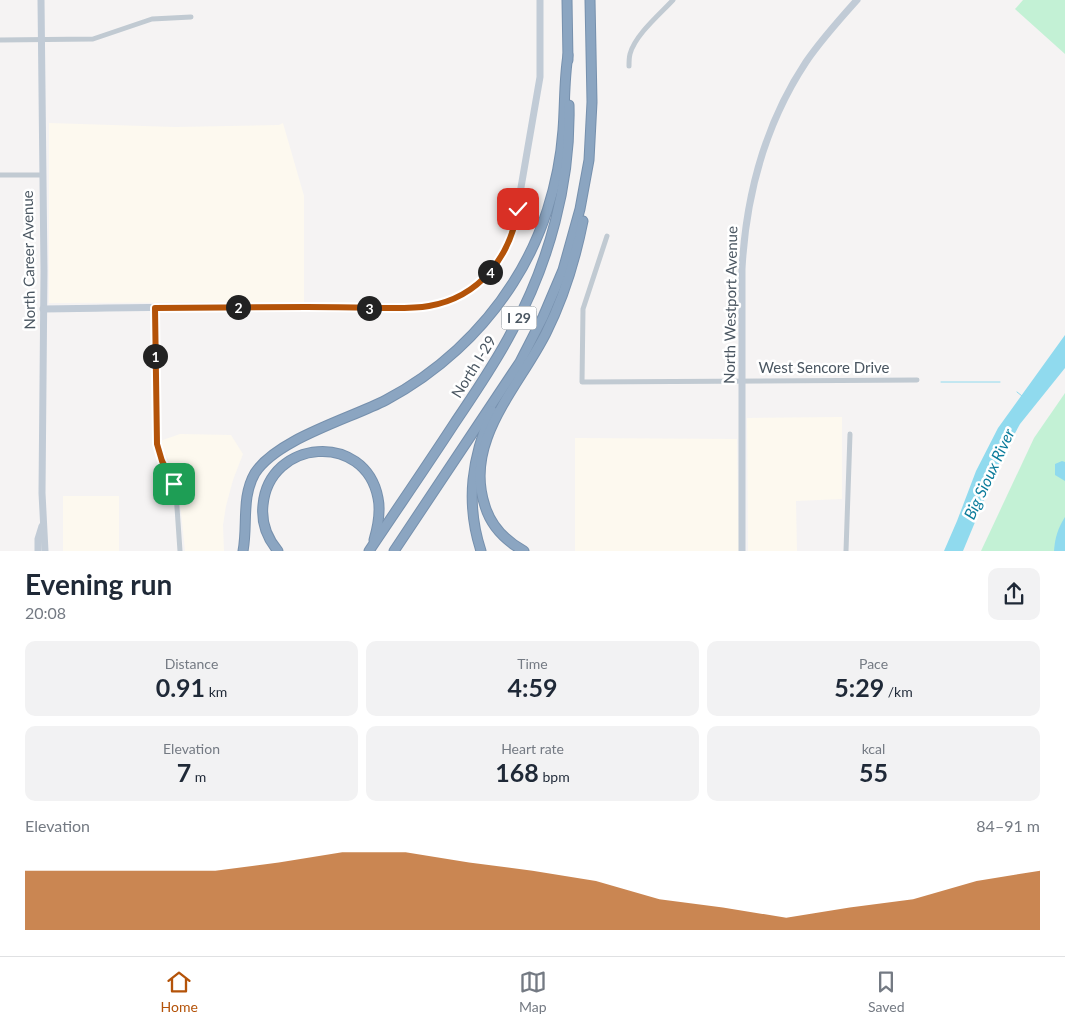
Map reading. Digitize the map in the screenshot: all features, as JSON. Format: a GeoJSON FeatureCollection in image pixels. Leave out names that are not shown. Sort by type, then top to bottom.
{"type":"FeatureCollection","features":[{"type":"Feature","properties":{"kind":"highway","name":"North I-29"},"geometry":{"type":"LineString","coordinates":[[371,548],[490,369],[512,331],[537,277],[553,227],[566,166],[570,116],[567,0]]}},
{"type":"Feature","properties":{"kind":"highway","name":"I 29"},"geometry":{"type":"LineString","coordinates":[[394,551],[512,374],[536,333],[558,284],[576,227],[586,182],[592,118],[590,0]]}},
{"type":"Feature","properties":{"kind":"highway"},"geometry":{"type":"LineString","coordinates":[[244,551],[247,494],[252,480],[264,462],[273,454],[294,442],[385,400],[422,378],[468,339],[504,296],[522,267],[537,237],[554,186],[561,146],[564,77],[568,55]]}},
{"type":"Feature","properties":{"kind":"highway"},"geometry":{"type":"LineString","coordinates":[[524,551],[508,541],[490,518],[481,494],[481,464],[488,436],[496,417],[533,358],[562,298],[577,253],[588,191],[586,182]]}},
{"type":"Feature","properties":{"kind":"highway"},"geometry":{"type":"LineString","coordinates":[[481,551],[474,526],[472,505],[475,462],[480,440],[490,415],[512,374]]}},
{"type":"Feature","properties":{"kind":"highway"},"geometry":{"type":"LineString","coordinates":[[278,551],[266,533],[262,518],[263,502],[267,487],[276,473],[287,462],[301,455],[317,451],[332,452],[345,456],[362,466],[369,475],[377,492],[379,504],[379,516],[371,548]]}},
{"type":"Feature","properties":{"kind":"street","name":"North Career Avenue"},"geometry":{"type":"LineString","coordinates":[[41,0],[45,551]]}},
{"type":"Feature","properties":{"kind":"street"},"geometry":{"type":"LineString","coordinates":[[44,309],[404,308],[430,306],[460,296],[480,282],[499,261],[512,237],[539,84],[540,0]]}},
{"type":"Feature","properties":{"kind":"street"},"geometry":{"type":"LineString","coordinates":[[629,66],[630,54],[635,44],[673,0]]}},
{"type":"Feature","properties":{"kind":"street","name":"North Westport Avenue"},"geometry":{"type":"LineString","coordinates":[[742,551],[744,244],[750,199],[761,154],[780,109],[806,62],[827,34],[857,0]]}},
{"type":"Feature","properties":{"kind":"street"},"geometry":{"type":"LineString","coordinates":[[0,40],[93,39],[152,19],[191,17]]}},
{"type":"Feature","properties":{"kind":"street"},"geometry":{"type":"LineString","coordinates":[[0,175],[42,175]]}},
{"type":"Feature","properties":{"kind":"street","name":"West Sencore Drive"},"geometry":{"type":"LineString","coordinates":[[607,236],[583,309],[582,382],[917,380]]}},
{"type":"Feature","properties":{"kind":"street"},"geometry":{"type":"LineString","coordinates":[[155,308],[157,444],[176,493],[180,551]]}},
{"type":"Feature","properties":{"kind":"street"},"geometry":{"type":"LineString","coordinates":[[846,551],[850,434]]}},
{"type":"Feature","properties":{"kind":"street","name":"North Career Avenue"},"geometry":{"type":"LineString","coordinates":[[38,551],[38,539],[44,519]]}},
{"type":"Feature","properties":{"kind":"shaded area"},"geometry":{"type":"Polygon","coordinates":[[[49,123],[175,127],[279,125],[283,123],[304,196],[304,302],[49,303],[49,123]]]}},
{"type":"Feature","properties":{"kind":"shaded area"},"geometry":{"type":"Polygon","coordinates":[[[842,417],[842,499],[796,501],[797,551],[748,551],[747,418],[842,417]]]}},
{"type":"Feature","properties":{"kind":"shaded area"},"geometry":{"type":"Polygon","coordinates":[[[180,434],[231,435],[243,454],[226,506],[223,525],[224,551],[185,551],[178,483],[160,441],[180,434]]]}},
{"type":"Feature","properties":{"kind":"shaded area"},"geometry":{"type":"Polygon","coordinates":[[[575,438],[737,439],[739,551],[575,551],[575,438]]]}},
{"type":"Feature","properties":{"kind":"shaded area"},"geometry":{"type":"Polygon","coordinates":[[[63,496],[119,496],[119,551],[63,551],[63,496]]]}},
{"type":"Feature","properties":{"kind":"green space"},"geometry":{"type":"Polygon","coordinates":[[[1023,0],[1065,0],[1065,54],[1015,9],[1023,0]]]}},
{"type":"Feature","properties":{"kind":"green space"},"geometry":{"type":"Polygon","coordinates":[[[1065,393],[1065,551],[981,551],[1034,438],[1065,393]]]}},
{"type":"Feature","properties":{"kind":"water","name":"Big Sioux River"},"geometry":{"type":"Polygon","coordinates":[[[1065,335],[1065,368],[1020,424],[1003,455],[963,551],[944,551],[976,471],[998,428],[1065,335]]]}},
{"type":"Feature","properties":{"kind":"water"},"geometry":{"type":"Polygon","coordinates":[[[1062,461],[1065,462],[1065,481],[1055,475],[1055,464],[1062,461]]]}},
{"type":"Feature","properties":{"kind":"water"},"geometry":{"type":"Polygon","coordinates":[[[1065,517],[1065,551],[1054,551],[1057,533],[1065,517]]]}},
{"type":"Feature","properties":{"kind":"waterway"},"geometry":{"type":"LineString","coordinates":[[941,382],[1000,382]]}},
{"type":"Feature","properties":{"kind":"waterway"},"geometry":{"type":"LineString","coordinates":[[1017,392],[1022,396]]}},
{"type":"Feature","properties":{"kind":"route"},"geometry":{"type":"LineString","coordinates":[[174,484],[162,461],[157,444],[155,308],[409,308],[440,304],[460,296],[492,270],[508,245],[518,209]]}}]}
